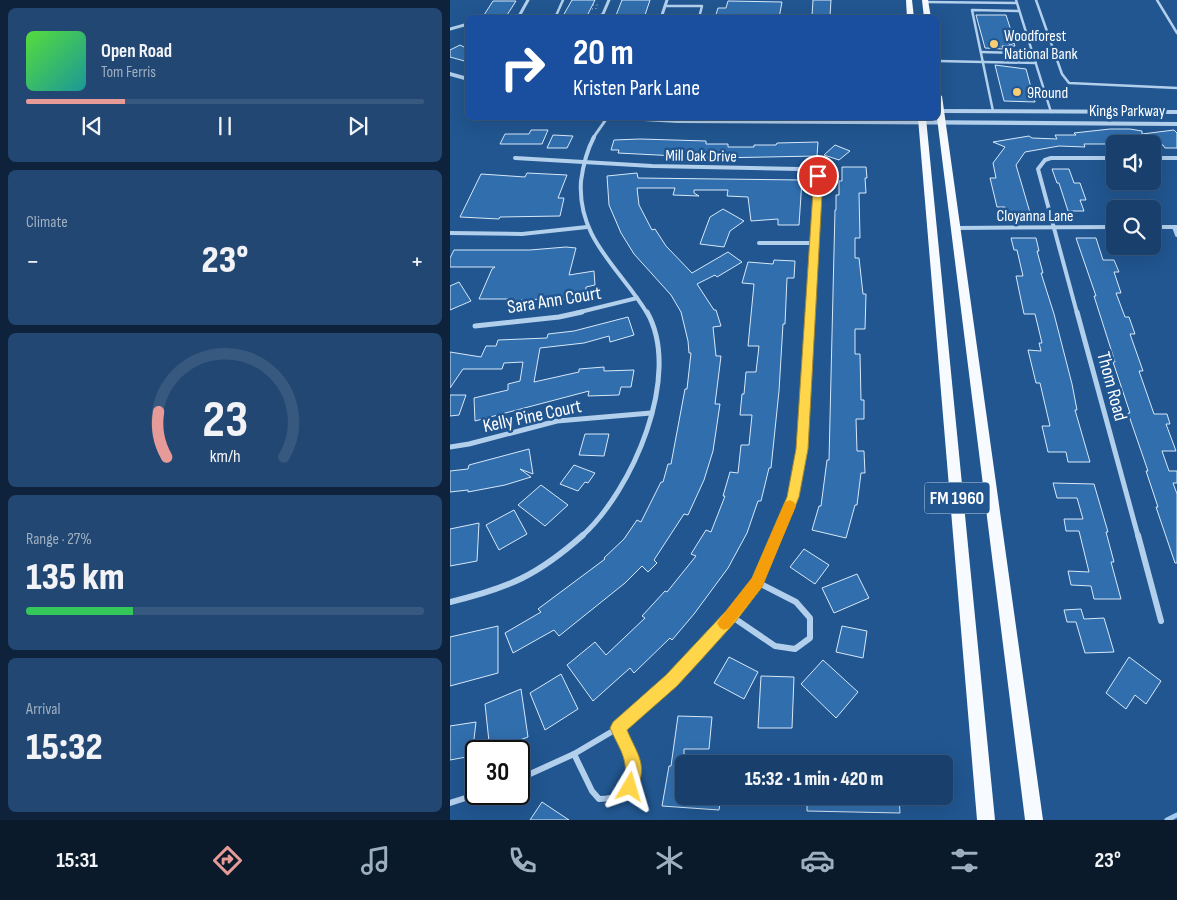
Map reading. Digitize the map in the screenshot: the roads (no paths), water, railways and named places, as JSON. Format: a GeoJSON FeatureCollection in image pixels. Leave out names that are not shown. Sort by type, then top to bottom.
{"type":"FeatureCollection","features":[{"type":"Feature","properties":{"kind":"main road"},"geometry":{"type":"LineString","coordinates":[[909,0],[911,15]]}},
{"type":"Feature","properties":{"kind":"main road"},"geometry":{"type":"LineString","coordinates":[[925,1],[927,15]]}},
{"type":"Feature","properties":{"kind":"main road","name":"FM 1960"},"geometry":{"type":"LineString","coordinates":[[940,118],[1034,820]]}},
{"type":"Feature","properties":{"kind":"main road","name":"FM 1960"},"geometry":{"type":"LineString","coordinates":[[922,120],[986,820]]}},
{"type":"Feature","properties":{"kind":"street"},"geometry":{"type":"LineString","coordinates":[[520,15],[528,0]]}},
{"type":"Feature","properties":{"kind":"street"},"geometry":{"type":"LineString","coordinates":[[602,15],[609,0]]}},
{"type":"Feature","properties":{"kind":"street"},"geometry":{"type":"LineString","coordinates":[[662,15],[667,0]]}},
{"type":"Feature","properties":{"kind":"street"},"geometry":{"type":"LineString","coordinates":[[450,29],[465,25]]}},
{"type":"Feature","properties":{"kind":"street"},"geometry":{"type":"LineString","coordinates":[[450,74],[465,78]]}},
{"type":"Feature","properties":{"kind":"street","name":"Kings Parkway"},"geometry":{"type":"LineString","coordinates":[[940,112],[1177,112]]}},
{"type":"Feature","properties":{"kind":"street"},"geometry":{"type":"LineString","coordinates":[[450,602],[510,585],[535,572],[588,530],[606,510],[626,482],[645,437],[651,413],[660,356],[658,339],[652,322],[637,298],[606,259],[587,227],[582,198],[585,162],[593,138],[606,120]]}},
{"type":"Feature","properties":{"kind":"street","name":"Kings Parkway"},"geometry":{"type":"LineString","coordinates":[[660,120],[922,120],[941,123],[1177,124]]}},
{"type":"Feature","properties":{"kind":"street","name":"Mill Oak Drive"},"geometry":{"type":"LineString","coordinates":[[515,158],[662,167],[799,169],[816,172],[818,183],[813,243]]}},
{"type":"Feature","properties":{"kind":"street","name":"Thom Road"},"geometry":{"type":"LineString","coordinates":[[1106,158],[1051,158],[1044,160],[1038,169],[1161,622]]}},
{"type":"Feature","properties":{"kind":"street"},"geometry":{"type":"LineString","coordinates":[[1161,158],[1177,158]]}},
{"type":"Feature","properties":{"kind":"street"},"geometry":{"type":"LineString","coordinates":[[450,233],[522,234],[587,227]]}},
{"type":"Feature","properties":{"kind":"street","name":"Cloyanna Lane"},"geometry":{"type":"LineString","coordinates":[[956,228],[1106,228]]}},
{"type":"Feature","properties":{"kind":"street"},"geometry":{"type":"LineString","coordinates":[[1161,228],[1175,228],[1177,235]]}},
{"type":"Feature","properties":{"kind":"street"},"geometry":{"type":"LineString","coordinates":[[530,774],[574,754],[618,728],[672,680],[731,616],[757,582],[790,505],[799,472],[813,243],[759,243]]}},
{"type":"Feature","properties":{"kind":"street","name":"Sara Ann Court"},"geometry":{"type":"LineString","coordinates":[[475,326],[559,317],[637,298]]}},
{"type":"Feature","properties":{"kind":"street","name":"Kelly Pine Court"},"geometry":{"type":"LineString","coordinates":[[450,447],[469,444],[557,421],[651,413]]}},
{"type":"Feature","properties":{"kind":"street"},"geometry":{"type":"LineString","coordinates":[[731,616],[774,646],[795,649],[810,638],[810,618],[796,602],[757,582]]}},
{"type":"Feature","properties":{"kind":"street"},"geometry":{"type":"LineString","coordinates":[[574,754],[592,791],[599,799],[612,800],[630,787],[635,772],[633,762],[618,728]]}},
{"type":"Feature","properties":{"kind":"street"},"geometry":{"type":"LineString","coordinates":[[450,802],[465,798]]}},
{"type":"Feature","properties":{"kind":"lane"},"geometry":{"type":"LineString","coordinates":[[556,15],[563,0]]}},
{"type":"Feature","properties":{"kind":"lane"},"geometry":{"type":"LineString","coordinates":[[1036,0],[1066,82],[1076,85],[1177,88]]}},
{"type":"Feature","properties":{"kind":"lane"},"geometry":{"type":"LineString","coordinates":[[1157,0],[1177,33]]}},
{"type":"Feature","properties":{"kind":"lane"},"geometry":{"type":"LineString","coordinates":[[925,1],[1016,1],[1051,112]]}},
{"type":"Feature","properties":{"kind":"lane"},"geometry":{"type":"LineString","coordinates":[[665,6],[702,6],[700,15]]}},
{"type":"Feature","properties":{"kind":"lane"},"geometry":{"type":"LineString","coordinates":[[994,112],[972,10],[1019,11]]}},
{"type":"Feature","properties":{"kind":"lane"},"geometry":{"type":"LineString","coordinates":[[1011,42],[1010,40],[1028,40]]}},
{"type":"Feature","properties":{"kind":"lane"},"geometry":{"type":"LineString","coordinates":[[1012,46],[1014,53]]}},
{"type":"Feature","properties":{"kind":"lane"},"geometry":{"type":"LineString","coordinates":[[981,52],[1023,53]]}},
{"type":"Feature","properties":{"kind":"lane"},"geometry":{"type":"LineString","coordinates":[[940,61],[1036,63]]}},
{"type":"Feature","properties":{"kind":"waterway"},"geometry":{"type":"LineString","coordinates":[[1167,820],[1177,815]]}},
{"type":"Feature","properties":{"kind":"place","name":"Woodforest National Bank"},"geometry":{"type":"Point","coordinates":[994,44]}},
{"type":"Feature","properties":{"kind":"place","name":"9Round"},"geometry":{"type":"Point","coordinates":[1017,92]}}]}
